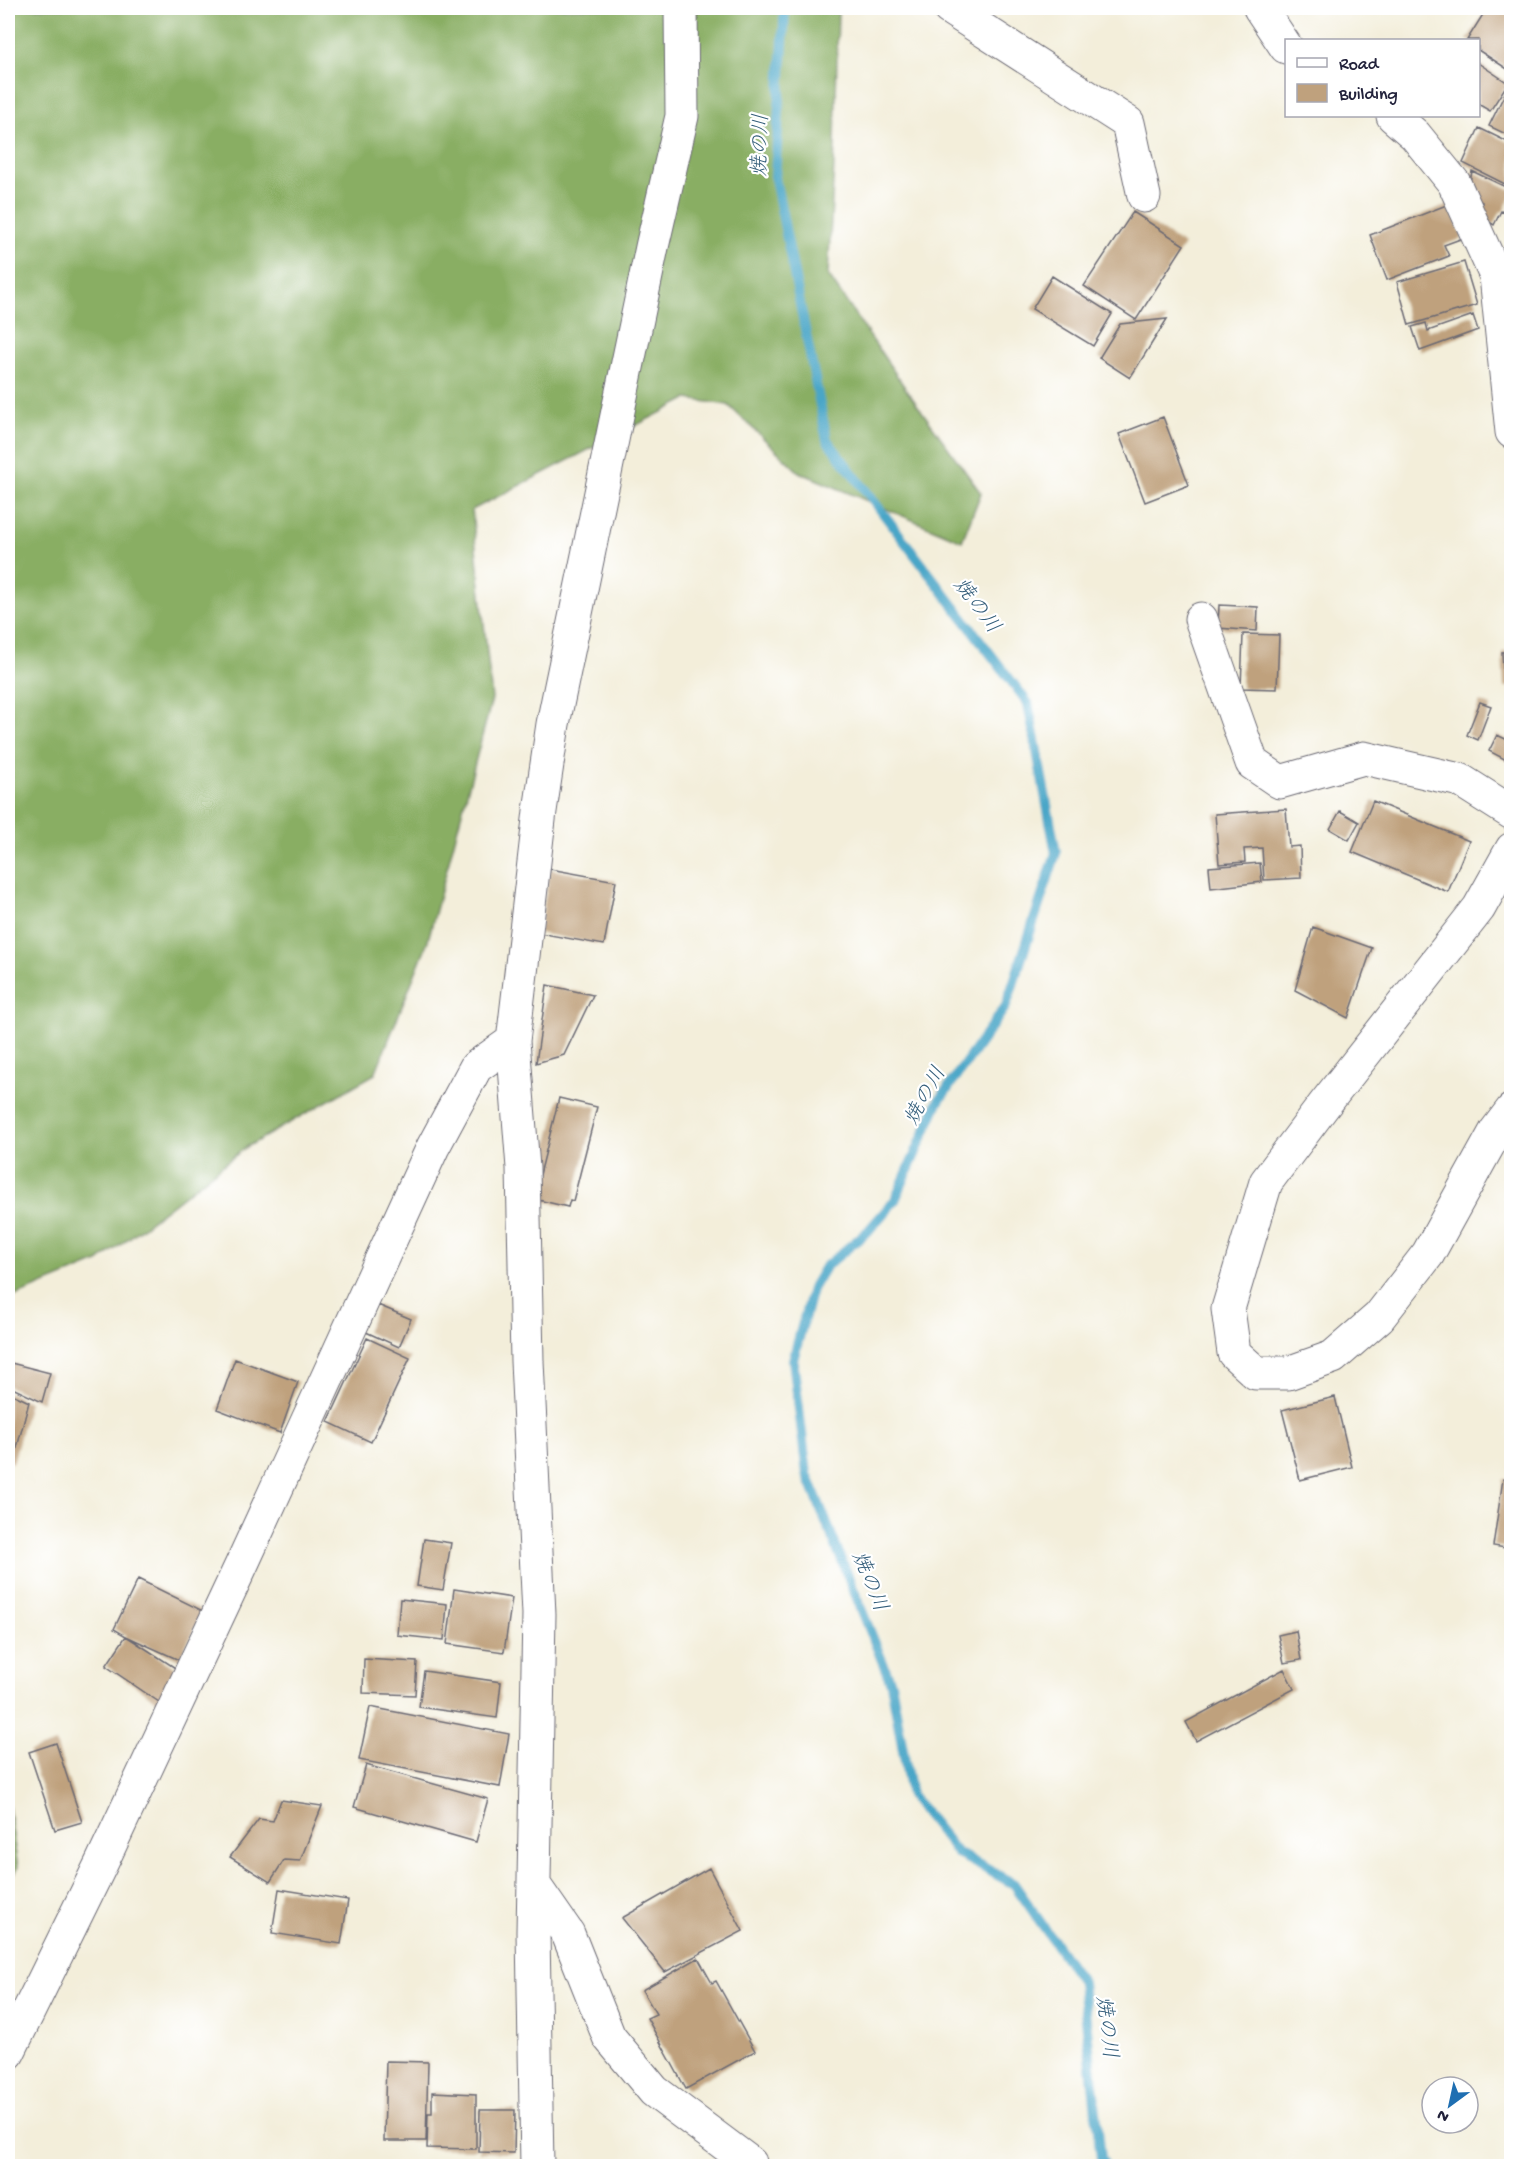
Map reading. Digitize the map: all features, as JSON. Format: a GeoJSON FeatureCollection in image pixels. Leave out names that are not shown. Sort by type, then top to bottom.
{"type":"FeatureCollection","features":[{"type":"Feature","properties":{"kind":"street"},"geometry":{"type":"LineString","coordinates":[[537,2166],[534,1885],[539,1614],[526,1361],[523,1168],[513,1041],[540,811],[553,724],[652,247],[682,116],[681,8]]}},
{"type":"Feature","properties":{"kind":"street"},"geometry":{"type":"LineString","coordinates":[[949,8],[1128,123],[1144,196]]}},
{"type":"Feature","properties":{"kind":"street"},"geometry":{"type":"LineString","coordinates":[[1260,8],[1285,44]]}},
{"type":"Feature","properties":{"kind":"street"},"geometry":{"type":"LineString","coordinates":[[1394,117],[1415,135],[1455,183],[1496,276],[1512,432]]}},
{"type":"Feature","properties":{"kind":"street"},"geometry":{"type":"LineString","coordinates":[[1201,619],[1252,763],[1280,782],[1364,759],[1460,780],[1512,813]]}},
{"type":"Feature","properties":{"kind":"street"},"geometry":{"type":"LineString","coordinates":[[1512,849],[1479,908],[1266,1182],[1228,1309],[1234,1353],[1256,1373],[1288,1373],[1334,1357],[1379,1317],[1428,1254],[1497,1131],[1512,1110]]}},
{"type":"Feature","properties":{"kind":"street"},"geometry":{"type":"LineString","coordinates":[[1479,908],[1512,897]]}},
{"type":"Feature","properties":{"kind":"street"},"geometry":{"type":"LineString","coordinates":[[8,2053],[102,1862],[237,1576],[433,1147],[476,1067],[513,1041]]}},
{"type":"Feature","properties":{"kind":"street"},"geometry":{"type":"LineString","coordinates":[[534,1885],[568,1934],[609,2037],[654,2091],[750,2163],[750,2166]]}},
{"type":"Feature","properties":{"kind":"green space"},"geometry":{"type":"Polygon","coordinates":[[[8,8],[838,8],[835,146],[828,275],[981,493],[962,541],[799,472],[728,405],[687,399],[472,510],[492,699],[427,944],[375,1074],[245,1148],[98,1262],[8,1299],[8,8]]]}},
{"type":"Feature","properties":{"kind":"green space"},"geometry":{"type":"Polygon","coordinates":[[[8,1803],[18,1868],[8,1881],[8,1803]]]}},
{"type":"Feature","properties":{"kind":"building"},"geometry":{"type":"Polygon","coordinates":[[[1487,8],[1512,8],[1512,72],[1480,51],[1480,39],[1468,39],[1487,8]]]}},
{"type":"Feature","properties":{"kind":"building"},"geometry":{"type":"Polygon","coordinates":[[[1480,64],[1508,83],[1490,111],[1480,105],[1480,64]]]}},
{"type":"Feature","properties":{"kind":"building"},"geometry":{"type":"Polygon","coordinates":[[[1512,79],[1512,137],[1489,126],[1512,79]]]}},
{"type":"Feature","properties":{"kind":"building"},"geometry":{"type":"Polygon","coordinates":[[[1479,128],[1512,144],[1512,181],[1509,186],[1463,163],[1479,128]]]}},
{"type":"Feature","properties":{"kind":"building"},"geometry":{"type":"Polygon","coordinates":[[[1472,171],[1512,190],[1503,212],[1501,211],[1494,225],[1480,216],[1482,202],[1468,194],[1472,171]]]}},
{"type":"Feature","properties":{"kind":"building"},"geometry":{"type":"Polygon","coordinates":[[[1449,204],[1463,238],[1444,245],[1449,256],[1387,280],[1370,235],[1449,204]]]}},
{"type":"Feature","properties":{"kind":"building"},"geometry":{"type":"Polygon","coordinates":[[[1133,212],[1184,245],[1136,320],[1084,286],[1133,212]]]}},
{"type":"Feature","properties":{"kind":"building"},"geometry":{"type":"Polygon","coordinates":[[[1464,262],[1477,305],[1409,325],[1397,282],[1464,262]]]}},
{"type":"Feature","properties":{"kind":"building"},"geometry":{"type":"Polygon","coordinates":[[[1052,276],[1112,314],[1093,346],[1032,309],[1052,276]]]}},
{"type":"Feature","properties":{"kind":"building"},"geometry":{"type":"Polygon","coordinates":[[[1473,315],[1478,330],[1420,351],[1412,327],[1426,323],[1428,331],[1473,315]]]}},
{"type":"Feature","properties":{"kind":"building"},"geometry":{"type":"Polygon","coordinates":[[[1167,319],[1130,378],[1099,358],[1120,324],[1167,319]]]}},
{"type":"Feature","properties":{"kind":"building"},"geometry":{"type":"Polygon","coordinates":[[[1163,417],[1189,485],[1145,502],[1119,434],[1163,417]]]}},
{"type":"Feature","properties":{"kind":"building"},"geometry":{"type":"Polygon","coordinates":[[[1219,605],[1258,607],[1257,631],[1218,628],[1219,605]]]}},
{"type":"Feature","properties":{"kind":"building"},"geometry":{"type":"Polygon","coordinates":[[[1243,634],[1279,635],[1277,689],[1241,688],[1243,634]]]}},
{"type":"Feature","properties":{"kind":"building"},"geometry":{"type":"Polygon","coordinates":[[[1512,651],[1512,687],[1504,687],[1502,652],[1512,651]]]}},
{"type":"Feature","properties":{"kind":"building"},"geometry":{"type":"Polygon","coordinates":[[[1480,702],[1491,706],[1478,740],[1467,735],[1480,702]]]}},
{"type":"Feature","properties":{"kind":"building"},"geometry":{"type":"Polygon","coordinates":[[[1497,735],[1512,742],[1512,763],[1489,751],[1497,735]]]}},
{"type":"Feature","properties":{"kind":"building"},"geometry":{"type":"Polygon","coordinates":[[[1373,801],[1469,841],[1448,892],[1352,852],[1373,801]]]}},
{"type":"Feature","properties":{"kind":"building"},"geometry":{"type":"Polygon","coordinates":[[[1286,809],[1289,847],[1300,846],[1301,878],[1264,880],[1262,848],[1244,849],[1245,862],[1219,864],[1215,814],[1286,809]]]}},
{"type":"Feature","properties":{"kind":"building"},"geometry":{"type":"Polygon","coordinates":[[[1340,811],[1359,822],[1349,840],[1330,829],[1340,811]]]}},
{"type":"Feature","properties":{"kind":"building"},"geometry":{"type":"Polygon","coordinates":[[[1260,863],[1262,882],[1211,888],[1209,867],[1260,863]]]}},
{"type":"Feature","properties":{"kind":"building"},"geometry":{"type":"Polygon","coordinates":[[[550,869],[616,881],[604,945],[539,933],[550,869]]]}},
{"type":"Feature","properties":{"kind":"building"},"geometry":{"type":"Polygon","coordinates":[[[1313,927],[1372,948],[1348,1018],[1295,990],[1313,927]]]}},
{"type":"Feature","properties":{"kind":"building"},"geometry":{"type":"Polygon","coordinates":[[[547,985],[593,995],[564,1055],[536,1063],[547,985]]]}},
{"type":"Feature","properties":{"kind":"building"},"geometry":{"type":"Polygon","coordinates":[[[559,1098],[597,1107],[573,1201],[570,1200],[568,1207],[534,1199],[559,1098]]]}},
{"type":"Feature","properties":{"kind":"building"},"geometry":{"type":"Polygon","coordinates":[[[378,1305],[411,1319],[399,1347],[366,1332],[378,1305]]]}},
{"type":"Feature","properties":{"kind":"building"},"geometry":{"type":"Polygon","coordinates":[[[367,1338],[410,1358],[371,1442],[328,1422],[367,1338]]]}},
{"type":"Feature","properties":{"kind":"building"},"geometry":{"type":"Polygon","coordinates":[[[235,1359],[298,1382],[280,1433],[217,1409],[235,1359]]]}},
{"type":"Feature","properties":{"kind":"building"},"geometry":{"type":"Polygon","coordinates":[[[11,1363],[50,1373],[42,1402],[8,1386],[8,1372],[11,1363]]]}},
{"type":"Feature","properties":{"kind":"building"},"geometry":{"type":"Polygon","coordinates":[[[8,1392],[29,1402],[13,1463],[8,1461],[8,1392]]]}},
{"type":"Feature","properties":{"kind":"building"},"geometry":{"type":"Polygon","coordinates":[[[1335,1397],[1352,1467],[1300,1480],[1282,1410],[1335,1397]]]}},
{"type":"Feature","properties":{"kind":"building"},"geometry":{"type":"Polygon","coordinates":[[[1503,1479],[1512,1480],[1512,1549],[1493,1546],[1503,1479]]]}},
{"type":"Feature","properties":{"kind":"building"},"geometry":{"type":"Polygon","coordinates":[[[424,1539],[451,1543],[443,1590],[417,1586],[424,1539]]]}},
{"type":"Feature","properties":{"kind":"building"},"geometry":{"type":"Polygon","coordinates":[[[138,1579],[203,1611],[179,1660],[114,1629],[138,1579]]]}},
{"type":"Feature","properties":{"kind":"building"},"geometry":{"type":"Polygon","coordinates":[[[454,1589],[512,1598],[504,1652],[447,1644],[454,1589]]]}},
{"type":"Feature","properties":{"kind":"building"},"geometry":{"type":"Polygon","coordinates":[[[400,1599],[447,1604],[444,1640],[397,1635],[400,1599]]]}},
{"type":"Feature","properties":{"kind":"building"},"geometry":{"type":"Polygon","coordinates":[[[1296,1631],[1301,1660],[1284,1663],[1278,1635],[1296,1631]]]}},
{"type":"Feature","properties":{"kind":"building"},"geometry":{"type":"Polygon","coordinates":[[[126,1636],[180,1671],[159,1702],[106,1666],[126,1636]]]}},
{"type":"Feature","properties":{"kind":"building"},"geometry":{"type":"Polygon","coordinates":[[[364,1659],[417,1662],[415,1695],[363,1693],[364,1659]]]}},
{"type":"Feature","properties":{"kind":"building"},"geometry":{"type":"Polygon","coordinates":[[[1284,1669],[1294,1689],[1196,1741],[1186,1722],[1284,1669]]]}},
{"type":"Feature","properties":{"kind":"building"},"geometry":{"type":"Polygon","coordinates":[[[424,1671],[501,1682],[497,1718],[419,1707],[424,1671]]]}},
{"type":"Feature","properties":{"kind":"building"},"geometry":{"type":"Polygon","coordinates":[[[370,1707],[509,1734],[500,1787],[359,1760],[370,1707]]]}},
{"type":"Feature","properties":{"kind":"building"},"geometry":{"type":"Polygon","coordinates":[[[56,1743],[82,1822],[55,1830],[29,1752],[56,1743]]]}},
{"type":"Feature","properties":{"kind":"building"},"geometry":{"type":"Polygon","coordinates":[[[366,1765],[488,1799],[476,1842],[354,1807],[366,1765]]]}},
{"type":"Feature","properties":{"kind":"building"},"geometry":{"type":"Polygon","coordinates":[[[281,1800],[322,1806],[300,1861],[284,1860],[270,1882],[230,1857],[259,1819],[273,1821],[281,1800]]]}},
{"type":"Feature","properties":{"kind":"building"},"geometry":{"type":"Polygon","coordinates":[[[709,1868],[743,1931],[665,1972],[622,1918],[709,1868]]]}},
{"type":"Feature","properties":{"kind":"building"},"geometry":{"type":"Polygon","coordinates":[[[279,1889],[348,1900],[341,1944],[272,1933],[279,1889]]]}},
{"type":"Feature","properties":{"kind":"building"},"geometry":{"type":"Polygon","coordinates":[[[698,1958],[712,1983],[716,1981],[755,2051],[686,2089],[647,2018],[656,2014],[642,1990],[698,1958]]]}},
{"type":"Feature","properties":{"kind":"building"},"geometry":{"type":"Polygon","coordinates":[[[386,2061],[428,2062],[426,2141],[384,2141],[386,2061]]]}},
{"type":"Feature","properties":{"kind":"building"},"geometry":{"type":"Polygon","coordinates":[[[432,2092],[476,2094],[476,2149],[427,2148],[428,2113],[432,2113],[432,2092]]]}},
{"type":"Feature","properties":{"kind":"building"},"geometry":{"type":"Polygon","coordinates":[[[480,2110],[515,2110],[514,2153],[479,2152],[480,2110]]]}},
{"type":"Feature","properties":{"kind":"waterway","name":"焼の川"},"geometry":{"type":"LineString","coordinates":[[785,8],[775,178],[827,440],[1028,703],[1056,853],[1006,1006],[938,1102],[895,1200],[868,1231],[825,1267],[812,1289],[793,1360],[807,1474],[891,1683],[911,1795],[957,1853],[1014,1884],[1082,1982],[1101,2158],[1105,2166]]}}]}
